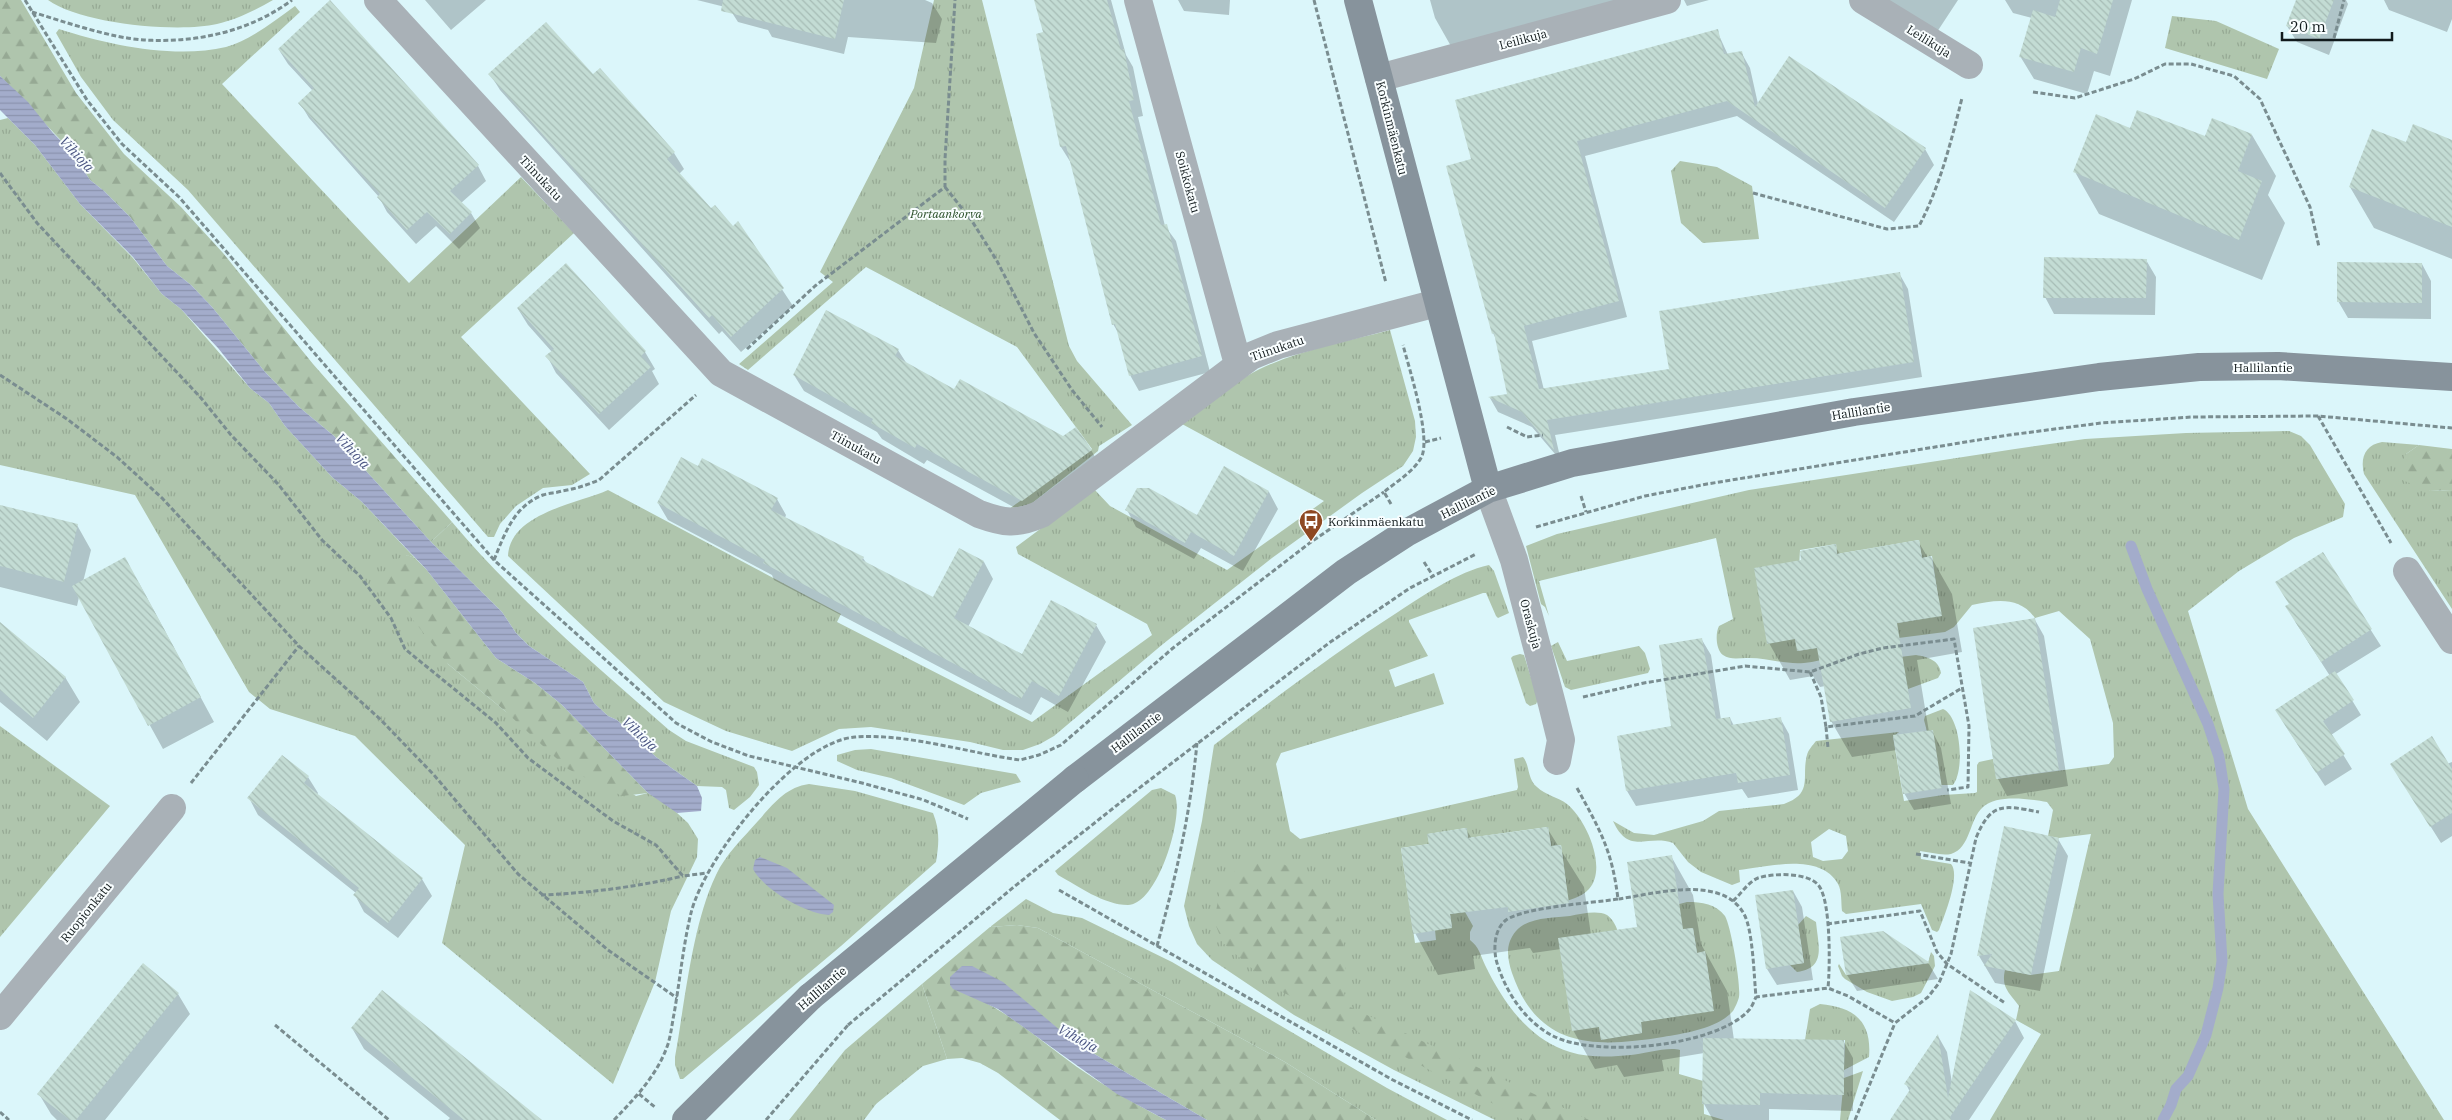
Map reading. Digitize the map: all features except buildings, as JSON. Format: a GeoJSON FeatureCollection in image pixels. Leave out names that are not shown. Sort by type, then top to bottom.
{"type":"FeatureCollection","features":[{"type":"Feature","properties":{"kind":"main road","name":"Korkinmäenkatu"},"geometry":{"type":"LineString","coordinates":[[1358,0],[1380,78],[1437,303],[1488,489]]}},
{"type":"Feature","properties":{"kind":"main road","name":"Hallilantie"},"geometry":{"type":"LineString","coordinates":[[686,1120],[810,997],[1075,779],[1346,572],[1406,533],[1488,489],[1572,463],[1798,422],[1980,392],[2099,377],[2199,367],[2278,366],[2452,377]]}},
{"type":"Feature","properties":{"kind":"street","name":"Tiinukatu"},"geometry":{"type":"LineString","coordinates":[[378,0],[721,373],[979,514],[996,520],[1012,523],[1041,514],[1251,356],[1278,345],[1437,303]]}},
{"type":"Feature","properties":{"kind":"street","name":"Soikkokatu"},"geometry":{"type":"LineString","coordinates":[[1138,0],[1238,364]]}},
{"type":"Feature","properties":{"kind":"street","name":"Leilikuja"},"geometry":{"type":"LineString","coordinates":[[1380,78],[1667,0]]}},
{"type":"Feature","properties":{"kind":"street","name":"Leilikuja"},"geometry":{"type":"LineString","coordinates":[[1863,0],[1969,65]]}},
{"type":"Feature","properties":{"kind":"street","name":"Oraskuja"},"geometry":{"type":"LineString","coordinates":[[1488,489],[1507,540],[1552,704],[1561,740],[1558,756]]}},
{"type":"Feature","properties":{"kind":"street"},"geometry":{"type":"LineString","coordinates":[[2407,571],[2452,640]]}},
{"type":"Feature","properties":{"kind":"street","name":"Ruopionkatu"},"geometry":{"type":"LineString","coordinates":[[0,1016],[172,808]]}},
{"type":"Feature","properties":{"kind":"path"},"geometry":{"type":"LineString","coordinates":[[25,0],[87,100],[122,144],[179,197],[494,560],[676,722],[712,742],[749,756],[924,800],[968,819]]}},
{"type":"Feature","properties":{"kind":"path"},"geometry":{"type":"LineString","coordinates":[[31,12],[142,40],[188,40],[237,30],[292,0]]}},
{"type":"Feature","properties":{"kind":"path"},"geometry":{"type":"LineString","coordinates":[[955,0],[945,187],[972,221],[997,261],[1039,341],[1072,390],[1122,452]]}},
{"type":"Feature","properties":{"kind":"path"},"geometry":{"type":"LineString","coordinates":[[2334,38],[2344,0]]}},
{"type":"Feature","properties":{"kind":"path"},"geometry":{"type":"LineString","coordinates":[[2033,92],[2075,98],[2134,79],[2165,64],[2191,64],[2234,76],[2260,99],[2310,207],[2319,247]]}},
{"type":"Feature","properties":{"kind":"path"},"geometry":{"type":"LineString","coordinates":[[1753,193],[1887,229],[1918,226],[1929,206],[1950,145],[1969,65]]}},
{"type":"Feature","properties":{"kind":"path"},"geometry":{"type":"LineString","coordinates":[[0,174],[36,222],[278,484],[322,540],[360,576],[391,618],[405,649],[496,723],[528,758],[612,821],[656,845],[683,876]]}},
{"type":"Feature","properties":{"kind":"path"},"geometry":{"type":"LineString","coordinates":[[494,560],[506,530],[514,516],[525,504],[544,494],[583,487],[599,480],[721,373],[815,286],[945,187]]}},
{"type":"Feature","properties":{"kind":"path"},"geometry":{"type":"LineString","coordinates":[[0,375],[67,419],[117,457],[162,498],[299,646],[380,718],[434,776],[518,874],[540,895],[608,950],[677,998]]}},
{"type":"Feature","properties":{"kind":"path"},"geometry":{"type":"LineString","coordinates":[[2318,416],[2407,571]]}},
{"type":"Feature","properties":{"kind":"path"},"geometry":{"type":"LineString","coordinates":[[766,1120],[848,1025],[1015,886],[1121,802],[1329,643],[1410,588],[1458,562],[1527,529],[1645,496],[2009,435],[2101,423],[2183,417],[2318,416],[2452,428]]}},
{"type":"Feature","properties":{"kind":"path"},"geometry":{"type":"LineString","coordinates":[[614,1120],[639,1094],[658,1066],[669,1042],[691,912],[707,873],[750,813],[794,766],[811,753],[833,743],[855,737],[901,739],[1020,760],[1039,755],[1061,745],[1173,648],[1311,542],[1384,492]]}},
{"type":"Feature","properties":{"kind":"path"},"geometry":{"type":"LineString","coordinates":[[1552,704],[1644,683],[1745,666],[1810,672],[1867,652],[1954,639],[1969,726],[1968,788],[1947,790]]}},
{"type":"Feature","properties":{"kind":"path"},"geometry":{"type":"LineString","coordinates":[[172,808],[299,646]]}},
{"type":"Feature","properties":{"kind":"path"},"geometry":{"type":"LineString","coordinates":[[1810,672],[1821,697],[1828,748]]}},
{"type":"Feature","properties":{"kind":"path"},"geometry":{"type":"LineString","coordinates":[[1826,727],[1915,716],[1962,688]]}},
{"type":"Feature","properties":{"kind":"path"},"geometry":{"type":"LineString","coordinates":[[1157,946],[1183,846],[1192,799],[1197,743]]}},
{"type":"Feature","properties":{"kind":"path"},"geometry":{"type":"LineString","coordinates":[[1558,756],[1608,848],[1618,899]]}},
{"type":"Feature","properties":{"kind":"path"},"geometry":{"type":"LineString","coordinates":[[1856,1120],[1895,1023],[1928,997],[1939,983],[1947,964],[1976,838],[1983,821],[1991,812],[2000,808],[2013,807],[2039,812]]}},
{"type":"Feature","properties":{"kind":"path"},"geometry":{"type":"LineString","coordinates":[[1916,854],[1970,863]]}},
{"type":"Feature","properties":{"kind":"path"},"geometry":{"type":"LineString","coordinates":[[540,895],[575,894],[630,887],[707,873]]}},
{"type":"Feature","properties":{"kind":"path"},"geometry":{"type":"LineString","coordinates":[[1733,901],[1750,883],[1758,878],[1800,875],[1814,881],[1820,888],[1825,900],[1829,947],[1828,988]]}},
{"type":"Feature","properties":{"kind":"path"},"geometry":{"type":"LineString","coordinates":[[1685,889],[1701,889],[1717,893],[1733,901],[1744,914],[1748,926],[1756,997],[1749,1010],[1736,1020],[1711,1032],[1674,1042],[1629,1048],[1599,1048],[1572,1044],[1552,1036],[1526,1014],[1514,1001],[1502,979],[1494,957],[1499,931],[1506,920],[1535,911],[1618,899],[1685,889]]}},
{"type":"Feature","properties":{"kind":"path"},"geometry":{"type":"LineString","coordinates":[[1059,890],[1391,1079],[1472,1120]]}},
{"type":"Feature","properties":{"kind":"path"},"geometry":{"type":"LineString","coordinates":[[1827,924],[1920,911],[1937,952],[1947,964],[2005,1002]]}},
{"type":"Feature","properties":{"kind":"path"},"geometry":{"type":"LineString","coordinates":[[1756,997],[1828,988],[1848,996],[1895,1023]]}},
{"type":"Feature","properties":{"kind":"path"},"geometry":{"type":"LineString","coordinates":[[275,1025],[389,1120]]}},
{"type":"Feature","properties":{"kind":"path"},"geometry":{"type":"LineString","coordinates":[[0,1112],[9,1120]]}},
{"type":"Feature","properties":{"kind":"green space"},"geometry":{"type":"Polygon","coordinates":[[[0,0],[21,0],[76,93],[124,154],[181,207],[223,253],[313,364],[452,522],[431,542],[334,436],[299,407],[265,372],[212,307],[191,285],[167,266],[130,217],[90,180],[71,151],[0,76],[0,0]]]}},
{"type":"Feature","properties":{"kind":"green space"},"geometry":{"type":"Polygon","coordinates":[[[48,0],[273,0],[246,14],[217,24],[200,27],[155,27],[106,21],[63,8],[48,0]]]}},
{"type":"Feature","properties":{"kind":"green space","name":"Portaankorva"},"geometry":{"type":"Polygon","coordinates":[[[934,0],[982,0],[1069,346],[1077,361],[1132,425],[1099,446],[1098,451],[1031,504],[1009,509],[1092,449],[1017,347],[866,267],[748,370],[739,364],[833,282],[820,272],[914,88],[934,0]]]}},
{"type":"Feature","properties":{"kind":"green space"},"geometry":{"type":"Polygon","coordinates":[[[295,6],[300,12],[222,84],[409,283],[521,177],[574,233],[461,337],[590,474],[572,485],[543,488],[516,506],[500,524],[494,537],[488,537],[188,190],[113,120],[81,77],[56,33],[59,29],[142,49],[185,52],[206,50],[226,47],[244,40],[262,30],[295,6]]]}},
{"type":"Feature","properties":{"kind":"green space"},"geometry":{"type":"Polygon","coordinates":[[[2172,16],[2216,21],[2279,49],[2267,79],[2165,48],[2172,16]]]}},
{"type":"Feature","properties":{"kind":"green space"},"geometry":{"type":"Polygon","coordinates":[[[8,118],[35,145],[80,204],[133,258],[162,294],[181,309],[250,388],[269,403],[285,426],[332,477],[362,502],[415,558],[406,555],[448,664],[505,711],[636,796],[648,793],[665,802],[688,823],[698,839],[697,857],[671,911],[655,982],[613,1084],[442,943],[465,845],[355,736],[270,709],[249,692],[135,495],[0,465],[0,120],[8,118]]]}},
{"type":"Feature","properties":{"kind":"green space"},"geometry":{"type":"Polygon","coordinates":[[[1680,161],[1717,167],[1752,186],[1759,239],[1703,243],[1681,223],[1671,171],[1680,161]]]}},
{"type":"Feature","properties":{"kind":"green space"},"geometry":{"type":"Polygon","coordinates":[[[1390,330],[1415,421],[1416,437],[1413,451],[1403,466],[1272,558],[1163,644],[1054,736],[1040,744],[1023,750],[1003,750],[970,742],[871,727],[839,729],[792,751],[726,731],[664,702],[508,556],[512,541],[520,530],[532,520],[547,512],[608,490],[841,614],[837,622],[1032,722],[1152,635],[1147,624],[1018,554],[1016,547],[1094,489],[1110,506],[1227,570],[1324,501],[1182,424],[1230,387],[1264,367],[1317,348],[1390,330]]]}},
{"type":"Feature","properties":{"kind":"green space"},"geometry":{"type":"Polygon","coordinates":[[[2289,431],[2301,436],[2310,445],[2345,504],[2343,517],[2294,538],[2239,571],[2188,611],[2248,809],[2444,1120],[1990,1120],[2041,1034],[2016,1020],[2019,1006],[2005,986],[2005,970],[2031,975],[2059,971],[2091,834],[2059,838],[2048,836],[2053,810],[2047,802],[2014,799],[1996,800],[1978,812],[1966,840],[1958,851],[1943,855],[1920,851],[1921,859],[1951,864],[1954,869],[1951,896],[1937,932],[1932,930],[1921,904],[1846,914],[1842,911],[1841,894],[1838,884],[1830,874],[1819,868],[1792,864],[1739,870],[1740,882],[1732,885],[1701,872],[1688,862],[1673,843],[1664,841],[1639,842],[1625,838],[1613,821],[1634,833],[1654,835],[1703,821],[1719,811],[1784,804],[1793,800],[1803,789],[1807,755],[1809,749],[1816,741],[1899,732],[1893,737],[1904,801],[1943,795],[1975,793],[1977,792],[1977,765],[1979,762],[1993,759],[1997,779],[2109,764],[2114,757],[2113,723],[2090,639],[2059,611],[2035,618],[2022,606],[2006,601],[1998,601],[1972,605],[1954,627],[1945,632],[1883,640],[1881,626],[1932,617],[1938,597],[1932,556],[1922,558],[1919,540],[1837,554],[1836,544],[1800,550],[1795,639],[1798,651],[1821,647],[1833,655],[1804,663],[1732,658],[1726,657],[1721,653],[1717,642],[1719,626],[1733,619],[1716,538],[1539,581],[1549,616],[1545,607],[1541,604],[1526,546],[1557,534],[1749,490],[2085,439],[2186,433],[2289,431]],[[1829,829],[1811,842],[1813,857],[1823,861],[1842,859],[1848,851],[1846,836],[1829,829]]]}},
{"type":"Feature","properties":{"kind":"green space"},"geometry":{"type":"Polygon","coordinates":[[[2382,442],[2419,445],[2406,454],[2430,491],[2452,490],[2452,609],[2364,474],[2363,458],[2365,453],[2371,446],[2382,442]]]}},
{"type":"Feature","properties":{"kind":"green space"},"geometry":{"type":"Polygon","coordinates":[[[2419,445],[2452,449],[2452,490],[2430,491],[2402,480],[2398,469],[2406,454],[2419,445]]]}},
{"type":"Feature","properties":{"kind":"green space"},"geometry":{"type":"Polygon","coordinates":[[[452,522],[529,604],[669,730],[686,741],[754,767],[757,772],[759,785],[750,797],[734,810],[729,808],[726,790],[722,787],[697,786],[656,757],[617,720],[608,716],[594,703],[583,682],[529,646],[516,633],[502,612],[431,542],[452,522]]]}},
{"type":"Feature","properties":{"kind":"green space"},"geometry":{"type":"Polygon","coordinates":[[[407,555],[415,558],[426,569],[496,658],[535,683],[561,704],[648,793],[622,796],[568,769],[505,711],[448,664],[379,577],[395,560],[407,555]]]}},
{"type":"Feature","properties":{"kind":"green space"},"geometry":{"type":"Polygon","coordinates":[[[1489,565],[1494,571],[1509,613],[1498,618],[1486,593],[1483,593],[1409,620],[1428,656],[1389,670],[1395,687],[1434,673],[1444,704],[1281,753],[1276,764],[1290,831],[1300,839],[1517,790],[1514,759],[1523,757],[1534,784],[1540,790],[1567,804],[1574,811],[1587,832],[1592,844],[1596,869],[1594,880],[1589,889],[1575,898],[1559,904],[1566,884],[1561,845],[1551,846],[1548,827],[1468,838],[1466,828],[1428,834],[1429,844],[1401,848],[1415,943],[1436,940],[1435,930],[1452,927],[1450,914],[1465,912],[1473,926],[1470,932],[1470,940],[1477,948],[1500,993],[1519,1018],[1542,1039],[1570,1052],[1585,1055],[1616,1056],[1663,1050],[1680,1050],[1679,1074],[1703,1081],[1704,1114],[1724,1120],[1495,1120],[1394,1070],[1294,1015],[1212,960],[1197,944],[1189,926],[1184,906],[1202,821],[1214,745],[1327,660],[1398,612],[1454,578],[1489,565]]]}},
{"type":"Feature","properties":{"kind":"green space"},"geometry":{"type":"Polygon","coordinates":[[[1558,642],[1567,661],[1639,646],[1645,653],[1650,669],[1648,673],[1571,690],[1565,687],[1551,646],[1558,642]]]}},
{"type":"Feature","properties":{"kind":"green space"},"geometry":{"type":"Polygon","coordinates":[[[1520,654],[1524,655],[1538,700],[1536,704],[1530,706],[1526,703],[1511,658],[1520,654]]]}},
{"type":"Feature","properties":{"kind":"green space"},"geometry":{"type":"Polygon","coordinates":[[[1916,655],[1929,658],[1935,662],[1941,673],[1938,678],[1908,689],[1900,657],[1916,655]]]}},
{"type":"Feature","properties":{"kind":"green space"},"geometry":{"type":"Polygon","coordinates":[[[1943,709],[1954,722],[1959,744],[1959,768],[1953,785],[1941,785],[1924,720],[1925,716],[1943,709]]]}},
{"type":"Feature","properties":{"kind":"green space"},"geometry":{"type":"Polygon","coordinates":[[[0,726],[110,806],[0,937],[0,726]]]}},
{"type":"Feature","properties":{"kind":"green space"},"geometry":{"type":"Polygon","coordinates":[[[871,749],[1016,774],[1021,782],[981,793],[964,805],[891,778],[857,770],[837,761],[837,755],[855,750],[871,749]]]}},
{"type":"Feature","properties":{"kind":"green space"},"geometry":{"type":"Polygon","coordinates":[[[809,784],[855,791],[933,813],[938,837],[936,862],[841,946],[683,1079],[680,1079],[675,1065],[675,1057],[690,964],[701,917],[716,875],[730,853],[775,803],[793,789],[809,784]]]}},
{"type":"Feature","properties":{"kind":"green space"},"geometry":{"type":"Polygon","coordinates":[[[1161,788],[1175,795],[1177,806],[1176,822],[1166,859],[1149,891],[1139,901],[1128,905],[1110,902],[1058,875],[1055,871],[1152,790],[1161,788]]]}},
{"type":"Feature","properties":{"kind":"green space"},"geometry":{"type":"Polygon","coordinates":[[[1274,859],[1306,876],[1335,908],[1346,957],[1344,993],[1348,1006],[1589,1120],[1524,1120],[1273,987],[1223,943],[1214,921],[1220,891],[1239,865],[1274,859]]]}},
{"type":"Feature","properties":{"kind":"green space"},"geometry":{"type":"Polygon","coordinates":[[[1026,899],[1053,913],[1082,918],[1172,962],[1387,1088],[1447,1120],[1376,1120],[1285,1062],[1038,928],[1017,925],[990,927],[1026,899]]]}},
{"type":"Feature","properties":{"kind":"green space"},"geometry":{"type":"Polygon","coordinates":[[[1687,902],[1713,906],[1725,916],[1730,931],[1737,969],[1739,997],[1733,1011],[1718,1022],[1681,1034],[1638,1041],[1592,1042],[1572,1038],[1553,1030],[1537,1017],[1523,998],[1512,973],[1508,957],[1512,936],[1521,926],[1541,919],[1589,913],[1607,915],[1614,923],[1618,937],[1599,1027],[1601,1039],[1642,1033],[1641,1022],[1711,992],[1705,952],[1697,953],[1693,928],[1650,934],[1653,911],[1687,902]]]}},
{"type":"Feature","properties":{"kind":"green space"},"geometry":{"type":"Polygon","coordinates":[[[1806,916],[1816,922],[1818,954],[1813,966],[1807,970],[1797,972],[1790,965],[1804,963],[1798,925],[1806,916]]]}},
{"type":"Feature","properties":{"kind":"green space"},"geometry":{"type":"Polygon","coordinates":[[[1017,925],[1038,928],[1285,1062],[1376,1120],[1207,1120],[1091,1052],[1061,1031],[972,996],[1014,1020],[1077,1067],[1166,1120],[1060,1120],[998,1073],[980,1063],[962,1058],[947,1059],[922,984],[990,927],[1017,925]]]}},
{"type":"Feature","properties":{"kind":"green space"},"geometry":{"type":"Polygon","coordinates":[[[1931,952],[1934,956],[1935,966],[1921,993],[1913,997],[1892,1001],[1867,992],[1845,979],[1838,966],[1839,964],[1846,975],[1928,963],[1931,952]]]}},
{"type":"Feature","properties":{"kind":"green space"},"geometry":{"type":"Polygon","coordinates":[[[922,984],[947,1059],[923,1066],[876,1104],[864,1120],[789,1120],[845,1050],[922,984]]]}},
{"type":"Feature","properties":{"kind":"green space"},"geometry":{"type":"Polygon","coordinates":[[[1820,1004],[1842,1008],[1858,1018],[1864,1025],[1867,1034],[1869,1057],[1844,1070],[1845,1040],[1805,1040],[1810,1009],[1820,1004]]]}},
{"type":"Feature","properties":{"kind":"green space"},"geometry":{"type":"Polygon","coordinates":[[[1863,1071],[1848,1120],[1840,1120],[1844,1078],[1863,1071]]]}},
{"type":"Feature","properties":{"kind":"water"},"geometry":{"type":"Polygon","coordinates":[[[0,76],[28,102],[53,133],[71,151],[90,180],[130,217],[167,266],[191,285],[212,307],[265,372],[299,407],[334,436],[431,542],[502,612],[516,633],[529,646],[583,682],[594,703],[608,716],[617,720],[656,757],[697,786],[702,798],[701,811],[677,813],[648,793],[561,704],[535,683],[496,658],[426,569],[362,502],[332,477],[285,426],[269,403],[250,388],[218,348],[181,309],[162,294],[133,257],[80,204],[35,145],[0,110],[0,76]]]}},
{"type":"Feature","properties":{"kind":"water"},"geometry":{"type":"Polygon","coordinates":[[[760,857],[787,868],[834,905],[833,912],[829,915],[820,914],[798,906],[776,893],[758,877],[753,869],[755,860],[760,857]]]}},
{"type":"Feature","properties":{"kind":"water"},"geometry":{"type":"Polygon","coordinates":[[[962,966],[972,966],[1003,982],[1061,1031],[1091,1052],[1207,1120],[1166,1120],[1117,1094],[998,1009],[953,989],[950,985],[950,977],[962,966]]]}},
{"type":"Feature","properties":{"kind":"waterway"},"geometry":{"type":"LineString","coordinates":[[2131,546],[2147,589],[2208,724],[2219,757],[2224,789],[2218,894],[2222,961],[2218,988],[2206,1035],[2188,1076],[2176,1089],[2171,1105],[2163,1120]]}},
{"type":"Feature","properties":{"kind":"place","name":"Korkinmäenkatu"},"geometry":{"type":"Point","coordinates":[1311,542]}},
{"type":"Feature","properties":{"kind":"water label","name":"Vihioja"},"geometry":{"type":"Point","coordinates":[77,154]}},
{"type":"Feature","properties":{"kind":"water label","name":"Vihioja"},"geometry":{"type":"Point","coordinates":[353,451]}},
{"type":"Feature","properties":{"kind":"water label","name":"Vihioja"},"geometry":{"type":"Point","coordinates":[640,734]}},
{"type":"Feature","properties":{"kind":"water label","name":"Vihioja"},"geometry":{"type":"Point","coordinates":[1078,1038]}}]}
